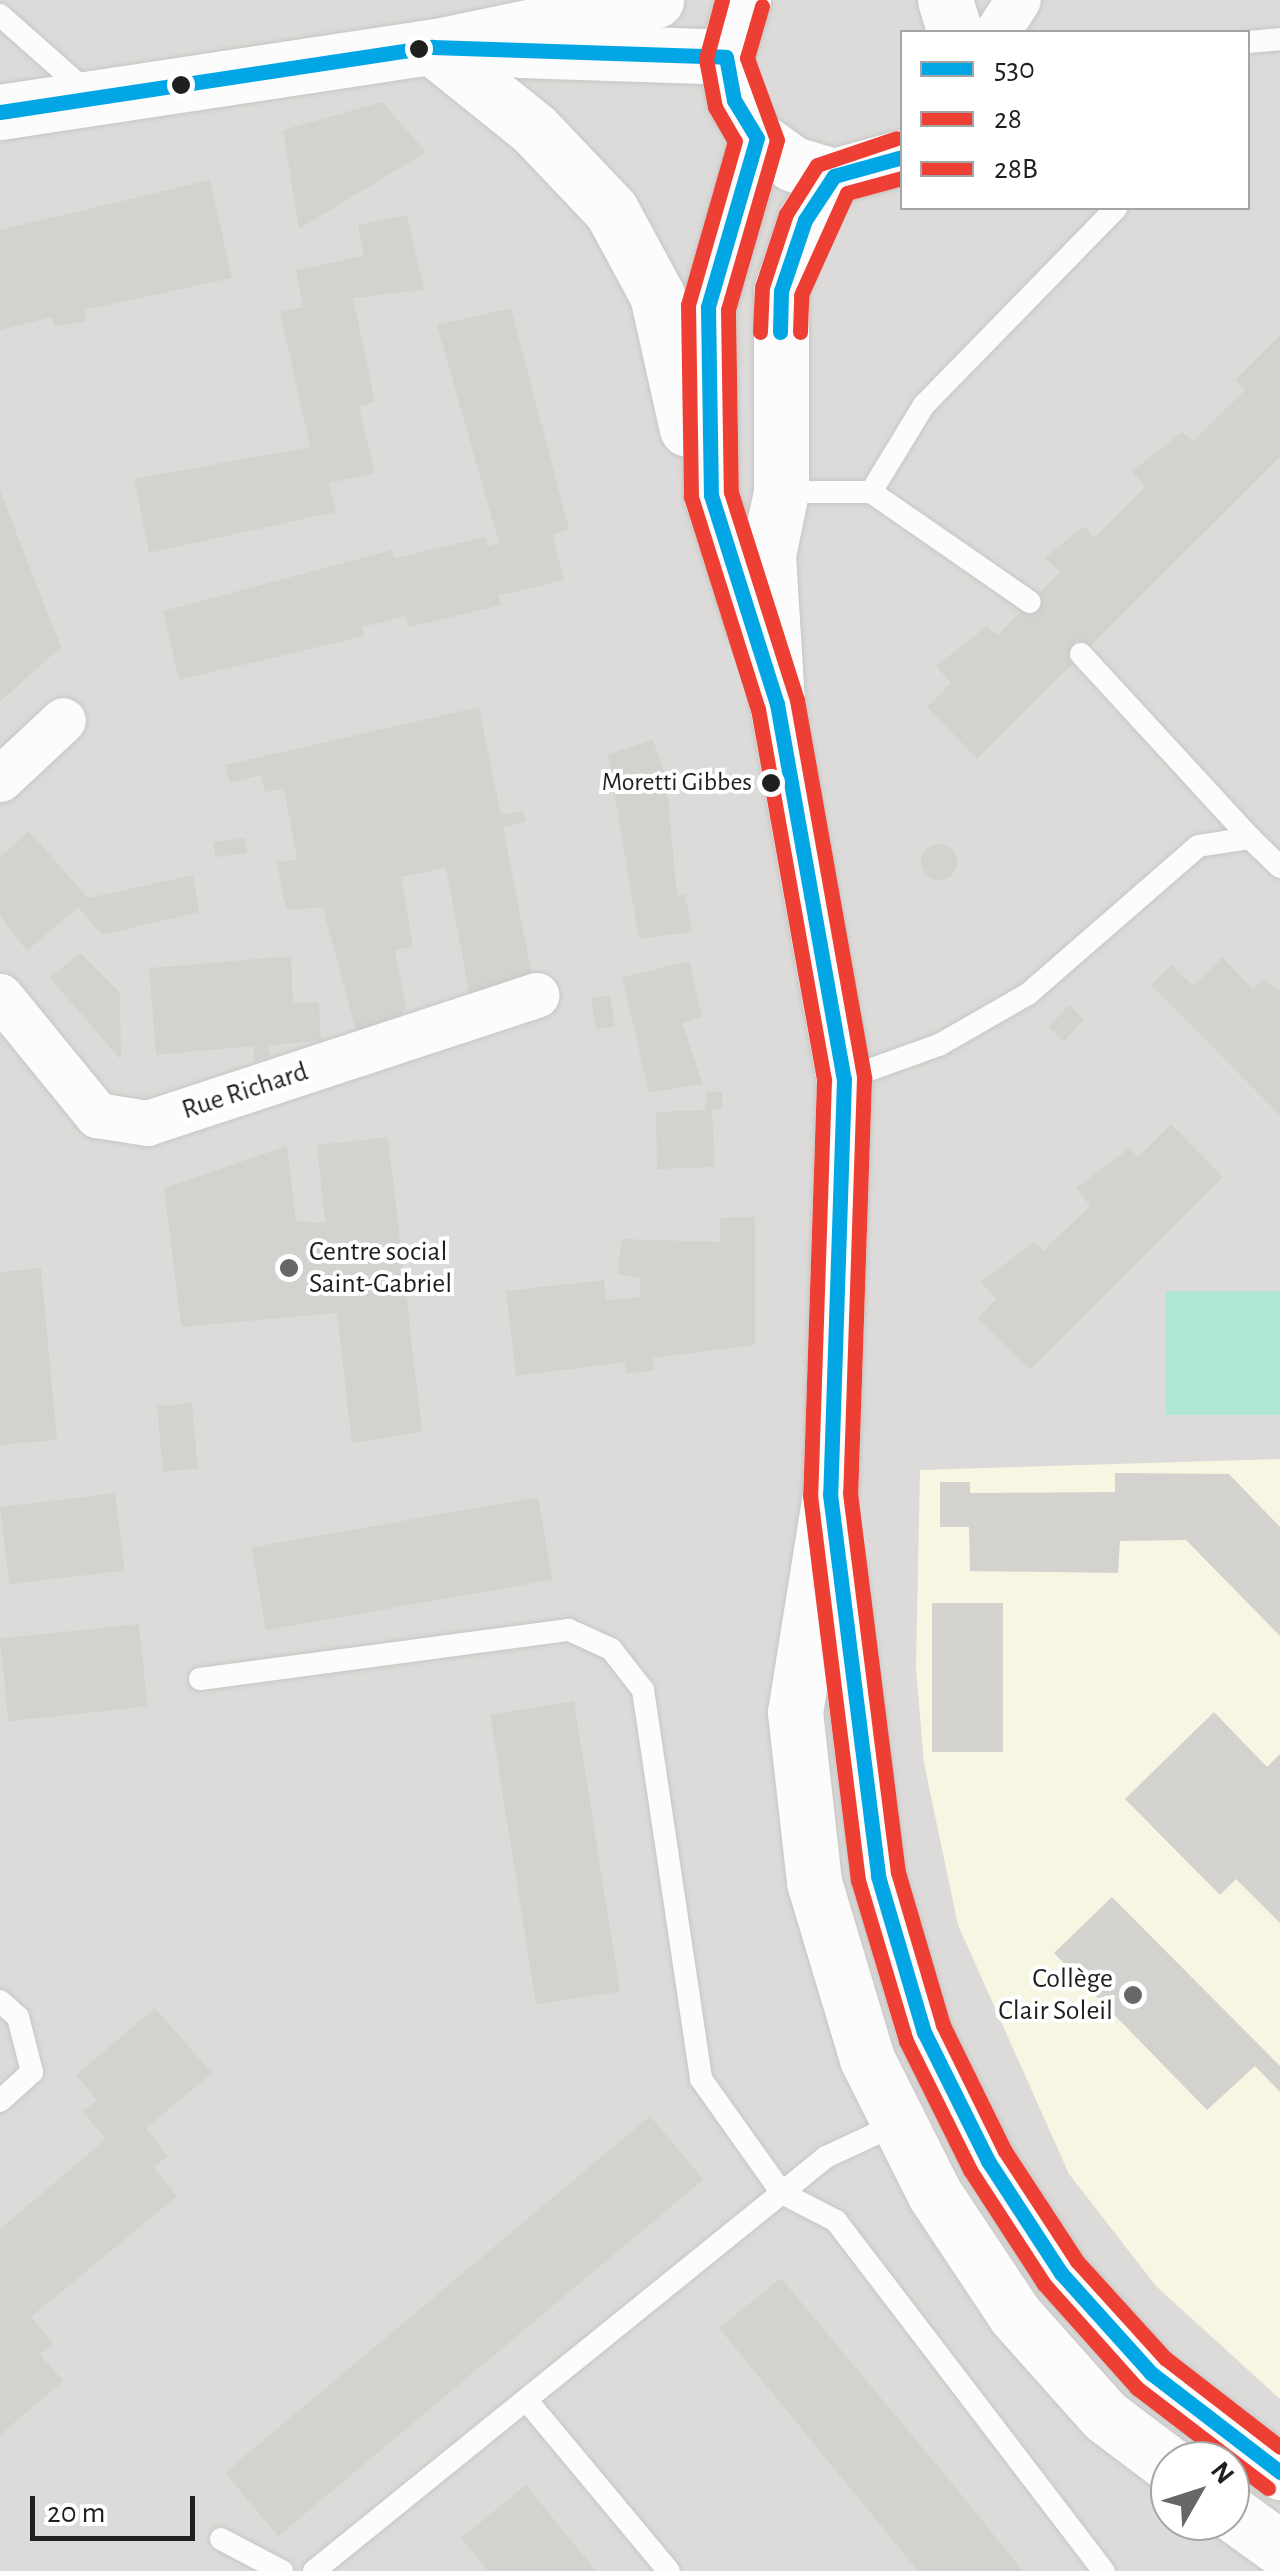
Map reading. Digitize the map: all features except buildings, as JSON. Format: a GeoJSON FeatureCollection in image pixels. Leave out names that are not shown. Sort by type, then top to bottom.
{"type":"FeatureCollection","features":[{"type":"Feature","properties":{"kind":"street"},"geometry":{"type":"LineString","coordinates":[[0,112],[432,47],[656,0]]}},
{"type":"Feature","properties":{"kind":"street"},"geometry":{"type":"LineString","coordinates":[[744,0],[726,57],[734,100],[757,138],[793,164],[834,176],[900,158]]}},
{"type":"Feature","properties":{"kind":"street"},"geometry":{"type":"LineString","coordinates":[[945,0],[954,30]]}},
{"type":"Feature","properties":{"kind":"street"},"geometry":{"type":"LineString","coordinates":[[998,30],[1018,0]]}},
{"type":"Feature","properties":{"kind":"street"},"geometry":{"type":"LineString","coordinates":[[432,47],[726,57]]}},
{"type":"Feature","properties":{"kind":"street"},"geometry":{"type":"LineString","coordinates":[[432,47],[534,129],[611,210],[657,295],[682,414],[777,704]]}},
{"type":"Feature","properties":{"kind":"street"},"geometry":{"type":"LineString","coordinates":[[711,495],[708,307],[757,138]]}},
{"type":"Feature","properties":{"kind":"street"},"geometry":{"type":"LineString","coordinates":[[834,176],[805,220],[781,291],[780,492],[768,555],[777,704],[844,1079],[830,1494],[795,1712],[814,1882],[867,2059],[899,2123],[1014,2315],[1106,2416],[1150,2450]]}},
{"type":"Feature","properties":{"kind":"street"},"geometry":{"type":"LineString","coordinates":[[0,778],[63,720]]}},
{"type":"Feature","properties":{"kind":"street","name":"Rue Richard"},"geometry":{"type":"LineString","coordinates":[[0,996],[98,1116],[147,1123],[537,995]]}},
{"type":"Feature","properties":{"kind":"street"},"geometry":{"type":"LineString","coordinates":[[830,1494],[878,1876],[924,2032],[988,2161],[1060,2273],[1152,2373],[1280,2472]]}},
{"type":"Feature","properties":{"kind":"street"},"geometry":{"type":"LineString","coordinates":[[1250,2526],[1280,2548]]}},
{"type":"Feature","properties":{"kind":"lane"},"geometry":{"type":"LineString","coordinates":[[0,15],[92,96]]}},
{"type":"Feature","properties":{"kind":"lane"},"geometry":{"type":"LineString","coordinates":[[1250,42],[1280,39]]}},
{"type":"Feature","properties":{"kind":"lane"},"geometry":{"type":"LineString","coordinates":[[872,492],[924,406],[1114,210]]}},
{"type":"Feature","properties":{"kind":"lane"},"geometry":{"type":"LineString","coordinates":[[780,492],[872,492],[1030,602]]}},
{"type":"Feature","properties":{"kind":"lane"},"geometry":{"type":"LineString","coordinates":[[1081,654],[1280,866]]}},
{"type":"Feature","properties":{"kind":"lane"},"geometry":{"type":"LineString","coordinates":[[844,1079],[939,1045],[1028,994],[1198,846],[1250,838]]}},
{"type":"Feature","properties":{"kind":"lane"},"geometry":{"type":"LineString","coordinates":[[200,1679],[570,1630],[611,1650],[643,1690],[701,2079],[782,2193],[836,2221],[1104,2571]]}},
{"type":"Feature","properties":{"kind":"lane"},"geometry":{"type":"LineString","coordinates":[[0,2002],[18,2017],[32,2072],[0,2101]]}},
{"type":"Feature","properties":{"kind":"lane"},"geometry":{"type":"LineString","coordinates":[[314,2571],[528,2402],[826,2156],[899,2123]]}},
{"type":"Feature","properties":{"kind":"lane"},"geometry":{"type":"LineString","coordinates":[[528,2402],[669,2571]]}},
{"type":"Feature","properties":{"kind":"lane"},"geometry":{"type":"LineString","coordinates":[[220,2539],[282,2571]]}},
{"type":"Feature","properties":{"kind":"shaded area"},"geometry":{"type":"Polygon","coordinates":[[[0,0],[1280,0],[1280,2571],[0,2571],[0,0]]]}},
{"type":"Feature","properties":{"kind":"shaded area","name":"Collège Clair Soleil"},"geometry":{"type":"Polygon","coordinates":[[[1280,1459],[1280,2399],[1156,2286],[1069,2174],[958,1925],[924,1763],[916,1667],[920,1470],[1280,1459]]]}},
{"type":"Feature","properties":{"kind":"green space"},"geometry":{"type":"Polygon","coordinates":[[[1166,1291],[1280,1291],[1280,1415],[1166,1415],[1166,1291]]]}},
{"type":"Feature","properties":{"kind":"transit line","name":"28"},"geometry":{"type":"LineString","coordinates":[[722,0],[706,59],[715,107],[735,141],[688,305],[691,497],[758,709],[824,1080],[810,1495],[858,1880],[906,2041],[970,2170],[1044,2284],[1137,2388],[1268,2488]]}},
{"type":"Feature","properties":{"kind":"transit line","name":"28B"},"geometry":{"type":"LineString","coordinates":[[762,6],[747,58],[777,140],[728,310],[731,492],[797,700],[864,1078],[850,1493],[898,1872],[943,2025],[1005,2151],[1077,2261],[1165,2358],[1280,2447]]}},
{"type":"Feature","properties":{"kind":"transit line","name":"530"},"geometry":{"type":"LineString","coordinates":[[0,112],[432,47],[726,57],[734,100],[757,138],[708,307],[711,495],[777,704],[844,1079],[830,1494],[878,1876],[924,2032],[988,2161],[1061,2273],[1151,2373],[1280,2472]]}},
{"type":"Feature","properties":{"kind":"transit line","name":"28B"},"geometry":{"type":"LineString","coordinates":[[760,332],[762,287],[786,214],[817,165],[897,138]]}},
{"type":"Feature","properties":{"kind":"transit line","name":"530"},"geometry":{"type":"LineString","coordinates":[[780,332],[781,291],[805,220],[834,176],[900,158]]}},
{"type":"Feature","properties":{"kind":"transit line","name":"28"},"geometry":{"type":"LineString","coordinates":[[800,332],[801,295],[847,193],[900,179]]}},
{"type":"Feature","properties":{"kind":"place","name":"Moretti Gibbes"},"geometry":{"type":"Point","coordinates":[771,783]}},
{"type":"Feature","properties":{"kind":"place","name":"Centre social Saint-Gabriel"},"geometry":{"type":"Point","coordinates":[289,1268]}},
{"type":"Feature","properties":{"kind":"place","name":"Collège Clair Soleil"},"geometry":{"type":"Point","coordinates":[1133,1995]}}]}
